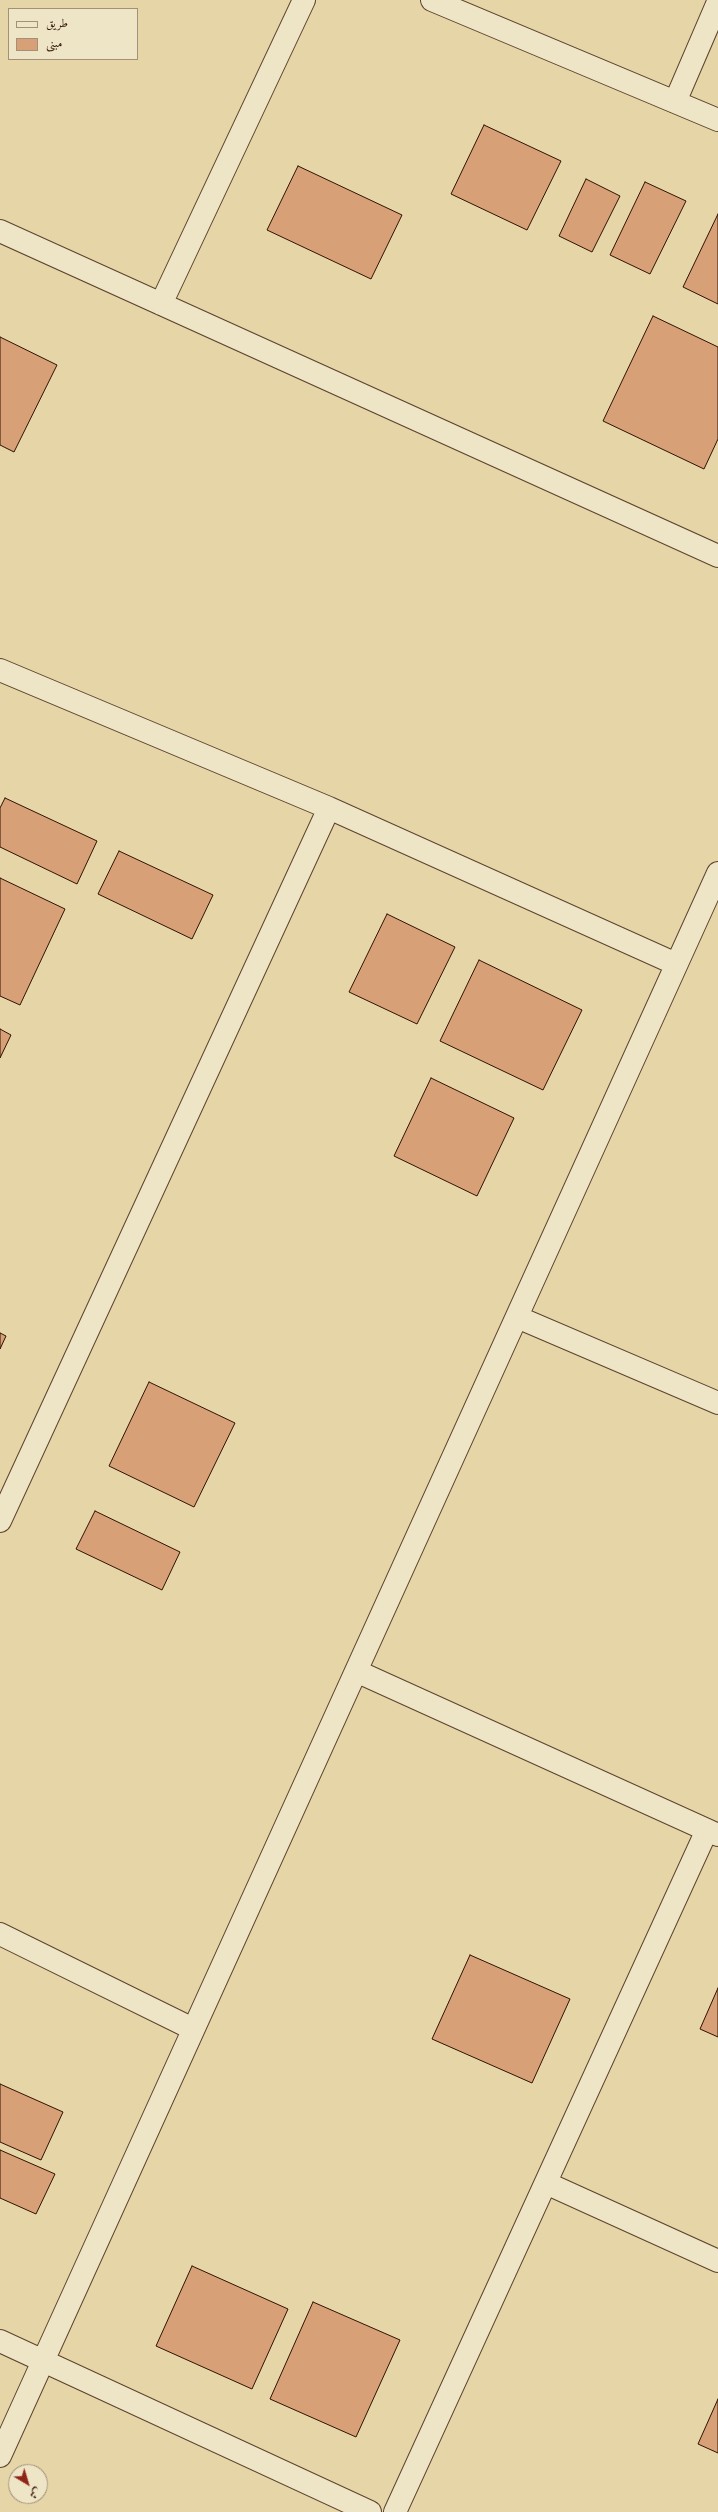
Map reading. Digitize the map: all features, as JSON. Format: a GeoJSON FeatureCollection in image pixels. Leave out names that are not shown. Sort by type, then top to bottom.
{"type":"FeatureCollection","features":[{"type":"Feature","properties":{"kind":"street"},"geometry":{"type":"LineString","coordinates":[[161,304],[304,0]]}},
{"type":"Feature","properties":{"kind":"street"},"geometry":{"type":"LineString","coordinates":[[432,0],[718,120]]}},
{"type":"Feature","properties":{"kind":"street"},"geometry":{"type":"LineString","coordinates":[[675,102],[718,2]]}},
{"type":"Feature","properties":{"kind":"street"},"geometry":{"type":"LineString","coordinates":[[0,231],[718,556]]}},
{"type":"Feature","properties":{"kind":"street"},"geometry":{"type":"LineString","coordinates":[[0,670],[329,808],[676,964]]}},
{"type":"Feature","properties":{"kind":"street"},"geometry":{"type":"LineString","coordinates":[[0,1521],[329,808]]}},
{"type":"Feature","properties":{"kind":"street"},"geometry":{"type":"LineString","coordinates":[[0,2456],[676,964],[713,897],[718,873]]}},
{"type":"Feature","properties":{"kind":"street"},"geometry":{"type":"LineString","coordinates":[[516,1317],[718,1403]]}},
{"type":"Feature","properties":{"kind":"street"},"geometry":{"type":"LineString","coordinates":[[356,1671],[712,1832],[546,2183],[395,2512]]}},
{"type":"Feature","properties":{"kind":"street"},"geometry":{"type":"LineString","coordinates":[[0,1934],[193,2029]]}},
{"type":"Feature","properties":{"kind":"street"},"geometry":{"type":"LineString","coordinates":[[546,2183],[718,2261]]}},
{"type":"Feature","properties":{"kind":"street"},"geometry":{"type":"LineString","coordinates":[[0,2341],[370,2512]]}},
{"type":"Feature","properties":{"kind":"building"},"geometry":{"type":"Polygon","coordinates":[[[484,125],[561,161],[527,230],[451,194],[484,125]]]}},
{"type":"Feature","properties":{"kind":"building"},"geometry":{"type":"Polygon","coordinates":[[[298,166],[402,215],[371,279],[267,230],[298,166]]]}},
{"type":"Feature","properties":{"kind":"building"},"geometry":{"type":"Polygon","coordinates":[[[586,179],[620,196],[592,252],[559,236],[586,179]]]}},
{"type":"Feature","properties":{"kind":"building"},"geometry":{"type":"Polygon","coordinates":[[[645,182],[686,201],[650,274],[610,255],[645,182]]]}},
{"type":"Feature","properties":{"kind":"building"},"geometry":{"type":"Polygon","coordinates":[[[718,214],[718,304],[683,287],[718,214]]]}},
{"type":"Feature","properties":{"kind":"building"},"geometry":{"type":"Polygon","coordinates":[[[653,316],[718,347],[718,439],[704,469],[603,421],[653,316]]]}},
{"type":"Feature","properties":{"kind":"building"},"geometry":{"type":"Polygon","coordinates":[[[0,337],[57,365],[14,452],[0,445],[0,337]]]}},
{"type":"Feature","properties":{"kind":"building"},"geometry":{"type":"Polygon","coordinates":[[[5,798],[97,841],[77,884],[0,847],[0,808],[5,798]]]}},
{"type":"Feature","properties":{"kind":"building"},"geometry":{"type":"Polygon","coordinates":[[[119,851],[213,895],[192,939],[98,894],[119,851]]]}},
{"type":"Feature","properties":{"kind":"building"},"geometry":{"type":"Polygon","coordinates":[[[0,878],[65,909],[20,1005],[0,996],[0,878]]]}},
{"type":"Feature","properties":{"kind":"building"},"geometry":{"type":"Polygon","coordinates":[[[387,914],[455,947],[417,1024],[349,992],[387,914]]]}},
{"type":"Feature","properties":{"kind":"building"},"geometry":{"type":"Polygon","coordinates":[[[479,960],[582,1010],[543,1090],[440,1041],[479,960]]]}},
{"type":"Feature","properties":{"kind":"building"},"geometry":{"type":"Polygon","coordinates":[[[0,1029],[11,1035],[0,1058],[0,1029]]]}},
{"type":"Feature","properties":{"kind":"building"},"geometry":{"type":"Polygon","coordinates":[[[431,1078],[514,1118],[477,1196],[394,1156],[431,1078]]]}},
{"type":"Feature","properties":{"kind":"building"},"geometry":{"type":"Polygon","coordinates":[[[0,1333],[6,1336],[0,1349],[0,1333]]]}},
{"type":"Feature","properties":{"kind":"building"},"geometry":{"type":"Polygon","coordinates":[[[149,1382],[235,1423],[194,1507],[109,1466],[149,1382]]]}},
{"type":"Feature","properties":{"kind":"building"},"geometry":{"type":"Polygon","coordinates":[[[95,1511],[180,1552],[162,1590],[76,1549],[95,1511]]]}},
{"type":"Feature","properties":{"kind":"building"},"geometry":{"type":"Polygon","coordinates":[[[470,1955],[570,1999],[532,2083],[432,2039],[470,1955]]]}},
{"type":"Feature","properties":{"kind":"building"},"geometry":{"type":"Polygon","coordinates":[[[718,1988],[718,2037],[700,2029],[718,1988]]]}},
{"type":"Feature","properties":{"kind":"building"},"geometry":{"type":"Polygon","coordinates":[[[0,2084],[63,2112],[41,2160],[0,2142],[0,2084]]]}},
{"type":"Feature","properties":{"kind":"building"},"geometry":{"type":"Polygon","coordinates":[[[0,2150],[55,2174],[36,2214],[0,2198],[0,2150]]]}},
{"type":"Feature","properties":{"kind":"building"},"geometry":{"type":"Polygon","coordinates":[[[192,2266],[288,2309],[252,2389],[156,2346],[192,2266]]]}},
{"type":"Feature","properties":{"kind":"building"},"geometry":{"type":"Polygon","coordinates":[[[313,2302],[400,2340],[356,2437],[270,2399],[313,2302]]]}},
{"type":"Feature","properties":{"kind":"building"},"geometry":{"type":"Polygon","coordinates":[[[718,2399],[718,2453],[698,2444],[718,2399]]]}}]}
